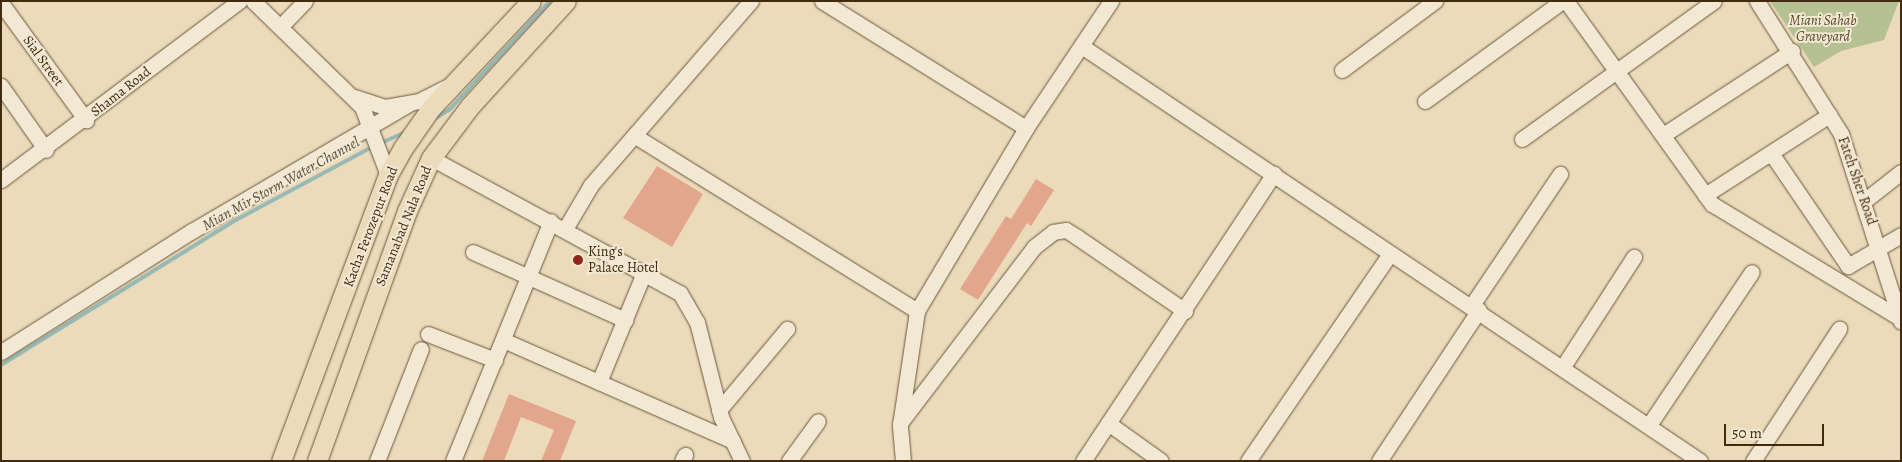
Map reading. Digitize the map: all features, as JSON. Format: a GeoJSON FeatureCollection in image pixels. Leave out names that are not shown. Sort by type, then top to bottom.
{"type":"FeatureCollection","features":[{"type":"Feature","properties":{"kind":"main road","name":"Kacha Ferozepur Road"},"geometry":{"type":"LineString","coordinates":[[281,461],[295,428],[388,175],[414,131],[532,1]]}},
{"type":"Feature","properties":{"kind":"main road","name":"Samanabad Nala Road"},"geometry":{"type":"LineString","coordinates":[[318,461],[407,211],[431,158],[470,106],[566,1]]}},
{"type":"Feature","properties":{"kind":"main road"},"geometry":{"type":"LineString","coordinates":[[290,461],[295,428]]}},
{"type":"Feature","properties":{"kind":"street","name":"Shama Road"},"geometry":{"type":"LineString","coordinates":[[1,180],[86,120],[239,1]]}},
{"type":"Feature","properties":{"kind":"street"},"geometry":{"type":"LineString","coordinates":[[253,1],[353,96],[371,125],[388,175]]}},
{"type":"Feature","properties":{"kind":"street"},"geometry":{"type":"LineString","coordinates":[[280,27],[305,1]]}},
{"type":"Feature","properties":{"kind":"street"},"geometry":{"type":"LineString","coordinates":[[565,229],[591,185],[636,136],[751,1]]}},
{"type":"Feature","properties":{"kind":"street"},"geometry":{"type":"LineString","coordinates":[[822,1],[1026,128]]}},
{"type":"Feature","properties":{"kind":"street"},"geometry":{"type":"LineString","coordinates":[[903,461],[900,424],[917,311],[1026,128],[1082,47],[1110,1]]}},
{"type":"Feature","properties":{"kind":"street"},"geometry":{"type":"LineString","coordinates":[[1342,70],[1435,1]]}},
{"type":"Feature","properties":{"kind":"street"},"geometry":{"type":"LineString","coordinates":[[1425,101],[1564,1],[1712,204],[1901,319]]}},
{"type":"Feature","properties":{"kind":"street"},"geometry":{"type":"LineString","coordinates":[[1522,140],[1714,1]]}},
{"type":"Feature","properties":{"kind":"street","name":"Fateh Sher Road"},"geometry":{"type":"LineString","coordinates":[[1757,1],[1792,51],[1841,134],[1881,250],[1901,319]]}},
{"type":"Feature","properties":{"kind":"street","name":"Sial Street"},"geometry":{"type":"LineString","coordinates":[[1,3],[86,120]]}},
{"type":"Feature","properties":{"kind":"street"},"geometry":{"type":"LineString","coordinates":[[1082,47],[1274,174],[1390,254],[1476,307],[1700,461]]}},
{"type":"Feature","properties":{"kind":"street"},"geometry":{"type":"LineString","coordinates":[[1662,135],[1792,51]]}},
{"type":"Feature","properties":{"kind":"street"},"geometry":{"type":"LineString","coordinates":[[1,352],[192,231],[371,125],[410,103],[457,82]]}},
{"type":"Feature","properties":{"kind":"street"},"geometry":{"type":"LineString","coordinates":[[1,86],[46,150]]}},
{"type":"Feature","properties":{"kind":"street"},"geometry":{"type":"LineString","coordinates":[[353,96],[384,107],[410,103]]}},
{"type":"Feature","properties":{"kind":"street"},"geometry":{"type":"LineString","coordinates":[[1706,195],[1829,115]]}},
{"type":"Feature","properties":{"kind":"street"},"geometry":{"type":"LineString","coordinates":[[636,136],[917,311]]}},
{"type":"Feature","properties":{"kind":"street"},"geometry":{"type":"LineString","coordinates":[[1771,152],[1848,266],[1881,250],[1901,235]]}},
{"type":"Feature","properties":{"kind":"street"},"geometry":{"type":"LineString","coordinates":[[431,158],[552,221],[680,293],[697,322],[719,410],[742,461]]}},
{"type":"Feature","properties":{"kind":"street"},"geometry":{"type":"LineString","coordinates":[[1864,201],[1901,172]]}},
{"type":"Feature","properties":{"kind":"street"},"geometry":{"type":"LineString","coordinates":[[1083,461],[1185,311],[1274,174]]}},
{"type":"Feature","properties":{"kind":"street"},"geometry":{"type":"LineString","coordinates":[[1379,461],[1560,174]]}},
{"type":"Feature","properties":{"kind":"street"},"geometry":{"type":"LineString","coordinates":[[453,461],[552,221]]}},
{"type":"Feature","properties":{"kind":"street"},"geometry":{"type":"LineString","coordinates":[[900,424],[1034,247],[1053,232],[1066,230],[1185,311]]}},
{"type":"Feature","properties":{"kind":"street"},"geometry":{"type":"LineString","coordinates":[[473,252],[624,320]]}},
{"type":"Feature","properties":{"kind":"street"},"geometry":{"type":"LineString","coordinates":[[1248,461],[1390,254]]}},
{"type":"Feature","properties":{"kind":"street"},"geometry":{"type":"LineString","coordinates":[[1564,366],[1634,257]]}},
{"type":"Feature","properties":{"kind":"street"},"geometry":{"type":"LineString","coordinates":[[1649,425],[1752,272]]}},
{"type":"Feature","properties":{"kind":"street"},"geometry":{"type":"LineString","coordinates":[[599,382],[644,273]]}},
{"type":"Feature","properties":{"kind":"street"},"geometry":{"type":"LineString","coordinates":[[719,410],[787,329]]}},
{"type":"Feature","properties":{"kind":"street"},"geometry":{"type":"LineString","coordinates":[[1754,461],[1840,329]]}},
{"type":"Feature","properties":{"kind":"street"},"geometry":{"type":"LineString","coordinates":[[428,334],[495,360]]}},
{"type":"Feature","properties":{"kind":"street"},"geometry":{"type":"LineString","coordinates":[[503,340],[733,441]]}},
{"type":"Feature","properties":{"kind":"street"},"geometry":{"type":"LineString","coordinates":[[378,461],[421,349]]}},
{"type":"Feature","properties":{"kind":"street"},"geometry":{"type":"LineString","coordinates":[[789,461],[818,421]]}},
{"type":"Feature","properties":{"kind":"street"},"geometry":{"type":"LineString","coordinates":[[1108,423],[1162,461]]}},
{"type":"Feature","properties":{"kind":"green space","name":"Miani Sahab Graveyard"},"geometry":{"type":"Polygon","coordinates":[[[1770,1],[1899,1],[1884,40],[1841,51],[1814,67],[1770,1]]]}},
{"type":"Feature","properties":{"kind":"building"},"geometry":{"type":"Polygon","coordinates":[[[657,166],[703,194],[672,247],[623,218],[657,166]]]}},
{"type":"Feature","properties":{"kind":"building"},"geometry":{"type":"Polygon","coordinates":[[[1036,179],[1054,190],[1031,226],[1027,223],[978,300],[960,289],[1006,216],[1011,219],[1036,179]]]}},
{"type":"Feature","properties":{"kind":"building"},"geometry":{"type":"Polygon","coordinates":[[[509,394],[576,421],[560,461],[541,461],[554,430],[521,417],[504,461],[482,461],[509,394]]]}},
{"type":"Feature","properties":{"kind":"waterway","name":"Mian Mir Storm Water Channel"},"geometry":{"type":"LineString","coordinates":[[431,121],[450,109],[550,1]]}},
{"type":"Feature","properties":{"kind":"waterway","name":"Mian Mir Storm Water Channel"},"geometry":{"type":"LineString","coordinates":[[381,143],[406,132]]}},
{"type":"Feature","properties":{"kind":"waterway","name":"Mian Mir Storm Water Channel"},"geometry":{"type":"LineString","coordinates":[[1,365],[236,220],[374,146]]}},
{"type":"Feature","properties":{"kind":"place","name":"King's Palace Hotel"},"geometry":{"type":"Point","coordinates":[578,260]}}]}
